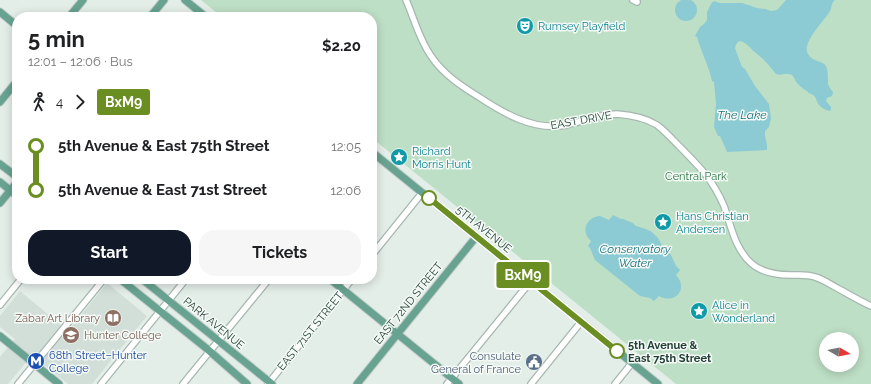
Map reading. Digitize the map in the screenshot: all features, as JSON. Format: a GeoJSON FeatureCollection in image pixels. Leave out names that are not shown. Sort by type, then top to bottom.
{"type":"FeatureCollection","features":[{"type":"Feature","properties":{"kind":"main road"},"geometry":{"type":"LineString","coordinates":[[73,12],[83,0]]}},
{"type":"Feature","properties":{"kind":"main road"},"geometry":{"type":"LineString","coordinates":[[154,12],[164,0]]}},
{"type":"Feature","properties":{"kind":"main road"},"geometry":{"type":"LineString","coordinates":[[185,0],[200,12]]}},
{"type":"Feature","properties":{"kind":"main road"},"geometry":{"type":"LineString","coordinates":[[0,12],[12,22]]}},
{"type":"Feature","properties":{"kind":"main road"},"geometry":{"type":"LineString","coordinates":[[0,102],[12,87]]}},
{"type":"Feature","properties":{"kind":"main road","name":"5TH AVENUE"},"geometry":{"type":"LineString","coordinates":[[377,156],[658,384]]}},
{"type":"Feature","properties":{"kind":"main road"},"geometry":{"type":"LineString","coordinates":[[0,164],[12,174]]}},
{"type":"Feature","properties":{"kind":"main road"},"geometry":{"type":"LineString","coordinates":[[0,182],[10,190]]}},
{"type":"Feature","properties":{"kind":"main road"},"geometry":{"type":"LineString","coordinates":[[0,203],[12,188]]}},
{"type":"Feature","properties":{"kind":"main road","name":"EAST 72ND STREET"},"geometry":{"type":"LineString","coordinates":[[357,384],[476,237]]}},
{"type":"Feature","properties":{"kind":"main road"},"geometry":{"type":"LineString","coordinates":[[126,284],[247,384]]}},
{"type":"Feature","properties":{"kind":"main road","name":"PARK AVENUE"},"geometry":{"type":"LineString","coordinates":[[148,284],[270,383]]}},
{"type":"Feature","properties":{"kind":"main road"},"geometry":{"type":"LineString","coordinates":[[336,284],[459,384]]}},
{"type":"Feature","properties":{"kind":"main road"},"geometry":{"type":"LineString","coordinates":[[0,336],[59,384]]}},
{"type":"Feature","properties":{"kind":"street","name":"EAST DRIVE"},"geometry":{"type":"LineString","coordinates":[[406,0],[424,45],[439,66],[458,84],[498,110],[528,123],[554,127],[606,115],[620,114],[646,120],[658,126],[682,148],[703,171],[723,205],[738,246],[751,263],[758,268],[775,274],[816,277],[871,306]]}},
{"type":"Feature","properties":{"kind":"street"},"geometry":{"type":"LineString","coordinates":[[377,249],[422,193]]}},
{"type":"Feature","properties":{"kind":"street"},"geometry":{"type":"LineString","coordinates":[[447,384],[531,281]]}},
{"type":"Feature","properties":{"kind":"street"},"geometry":{"type":"LineString","coordinates":[[0,305],[17,284]]}},
{"type":"Feature","properties":{"kind":"street"},"geometry":{"type":"LineString","coordinates":[[18,384],[100,284]]}},
{"type":"Feature","properties":{"kind":"street"},"geometry":{"type":"LineString","coordinates":[[101,384],[182,284]]}},
{"type":"Feature","properties":{"kind":"street"},"geometry":{"type":"LineString","coordinates":[[183,384],[265,284]]}},
{"type":"Feature","properties":{"kind":"street","name":"EAST 71ST STREET"},"geometry":{"type":"LineString","coordinates":[[270,383],[348,284]]}},
{"type":"Feature","properties":{"kind":"street"},"geometry":{"type":"LineString","coordinates":[[531,384],[581,322]]}},
{"type":"Feature","properties":{"kind":"street"},"geometry":{"type":"LineString","coordinates":[[615,384],[632,363]]}},
{"type":"Feature","properties":{"kind":"shaded area","name":"Hunter College"},"geometry":{"type":"Polygon","coordinates":[[[106,284],[108,284],[147,316],[92,384],[68,384],[32,355],[8,384],[0,384],[0,357],[15,339],[0,327],[0,316],[20,291],[68,331],[106,284]]]}},
{"type":"Feature","properties":{"kind":"green space","name":"Central Park"},"geometry":{"type":"Polygon","coordinates":[[[201,0],[871,0],[871,384],[676,384],[377,142],[377,12],[216,12],[201,0]]]}},
{"type":"Feature","properties":{"kind":"water"},"geometry":{"type":"Polygon","coordinates":[[[686,-1],[694,2],[697,10],[694,18],[686,21],[678,18],[675,10],[678,2],[686,-1]]]}},
{"type":"Feature","properties":{"kind":"water","name":"The Lake"},"geometry":{"type":"Polygon","coordinates":[[[786,0],[835,0],[830,11],[814,32],[807,49],[810,57],[827,67],[828,84],[833,92],[832,96],[827,98],[826,101],[831,107],[831,110],[829,111],[821,107],[815,97],[800,86],[792,75],[776,74],[748,45],[742,41],[739,41],[735,48],[742,67],[745,69],[755,86],[769,104],[771,118],[769,127],[765,131],[767,150],[727,152],[714,127],[716,104],[714,82],[712,81],[697,37],[695,36],[700,27],[707,20],[707,12],[714,1],[720,3],[742,3],[771,11],[777,10],[786,0]]]}},
{"type":"Feature","properties":{"kind":"water","name":"Conservatory Water"},"geometry":{"type":"Polygon","coordinates":[[[613,215],[652,232],[658,238],[664,249],[671,255],[676,266],[680,270],[676,275],[680,280],[681,290],[675,297],[665,298],[659,296],[654,301],[650,298],[640,296],[595,260],[588,246],[591,241],[587,237],[585,231],[587,224],[591,219],[597,216],[609,220],[613,215]]]}},
{"type":"Feature","properties":{"kind":"bus line","name":"BxM9"},"geometry":{"type":"LineString","coordinates":[[429,198],[617,351]]}},
{"type":"Feature","properties":{"kind":"place","name":"Rumsey Playfield"},"geometry":{"type":"Point","coordinates":[525,26]}},
{"type":"Feature","properties":{"kind":"place","name":"Richard Morris Hunt"},"geometry":{"type":"Point","coordinates":[399,157]}},
{"type":"Feature","properties":{"kind":"place","name":"Hans Christian Andersen"},"geometry":{"type":"Point","coordinates":[663,222]}},
{"type":"Feature","properties":{"kind":"place","name":"Alice in Wonderland"},"geometry":{"type":"Point","coordinates":[699,311]}},
{"type":"Feature","properties":{"kind":"place","name":"Zabar Art Library"},"geometry":{"type":"Point","coordinates":[113,318]}},
{"type":"Feature","properties":{"kind":"place","name":"Hunter College"},"geometry":{"type":"Point","coordinates":[71,335]}},
{"type":"Feature","properties":{"kind":"place","name":"5th Avenue & East 75th Street"},"geometry":{"type":"Point","coordinates":[617,351]}},
{"type":"Feature","properties":{"kind":"place","name":"68th Street–Hunter College"},"geometry":{"type":"Point","coordinates":[36,361]}},
{"type":"Feature","properties":{"kind":"place","name":"Consulate General of France"},"geometry":{"type":"Point","coordinates":[534,362]}}]}
